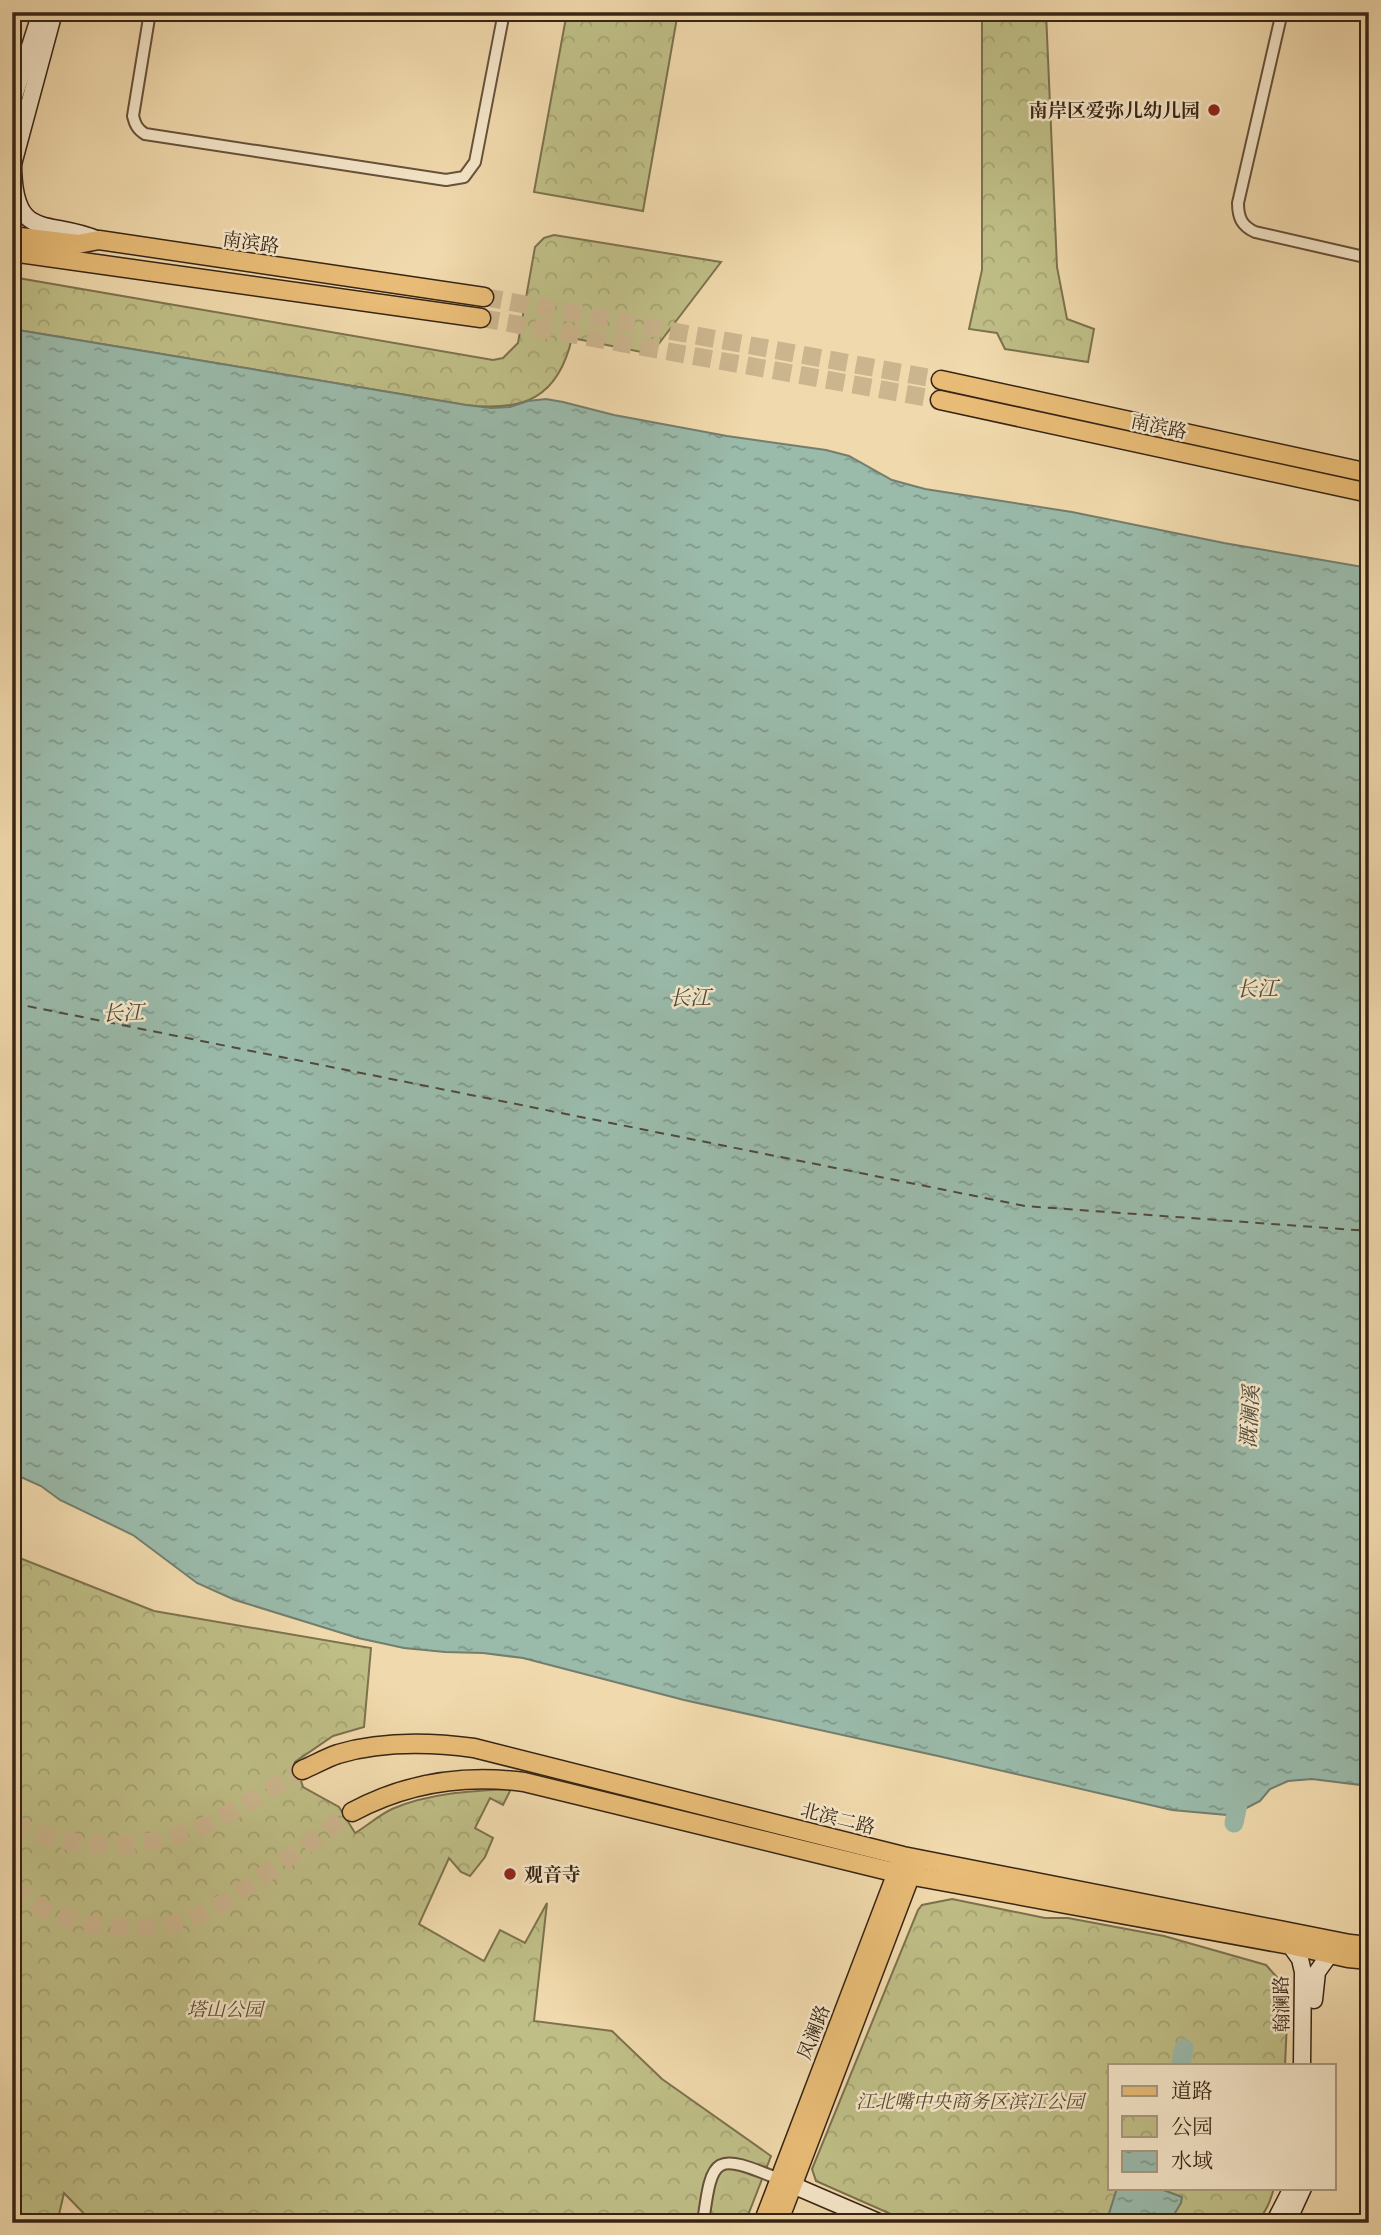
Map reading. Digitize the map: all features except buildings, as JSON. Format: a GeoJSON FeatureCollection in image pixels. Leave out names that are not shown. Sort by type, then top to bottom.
{"type":"FeatureCollection","features":[{"type":"Feature","properties":{"kind":"main road","name":"南滨路"},"geometry":{"type":"LineString","coordinates":[[12,236],[78,244],[99,240],[484,297]]}},
{"type":"Feature","properties":{"kind":"main road"},"geometry":{"type":"LineString","coordinates":[[12,251],[481,318]]}},
{"type":"Feature","properties":{"kind":"main road","name":"南滨路"},"geometry":{"type":"LineString","coordinates":[[941,380],[1369,473]]}},
{"type":"Feature","properties":{"kind":"main road","name":"南滨路"},"geometry":{"type":"LineString","coordinates":[[940,400],[1369,493]]}},
{"type":"Feature","properties":{"kind":"main road","name":"北滨二路"},"geometry":{"type":"LineString","coordinates":[[302,1770],[335,1755],[394,1744],[474,1748],[907,1866],[1369,1946]]}},
{"type":"Feature","properties":{"kind":"main road","name":"北滨二路"},"geometry":{"type":"LineString","coordinates":[[352,1812],[378,1798],[425,1785],[473,1779],[500,1779],[907,1866],[1369,1960]]}},
{"type":"Feature","properties":{"kind":"main road","name":"凤澜路"},"geometry":{"type":"LineString","coordinates":[[763,2223],[785,2182],[907,1866]]}},
{"type":"Feature","properties":{"kind":"main road","name":"凤澜路"},"geometry":{"type":"LineString","coordinates":[[778,2223],[785,2182]]}},
{"type":"Feature","properties":{"kind":"street"},"geometry":{"type":"LineString","coordinates":[[12,103],[41,12]]}},
{"type":"Feature","properties":{"kind":"street"},"geometry":{"type":"LineString","coordinates":[[54,12],[13,166],[13,188],[16,200],[32,221],[43,227],[80,232],[99,240]]}},
{"type":"Feature","properties":{"kind":"street"},"geometry":{"type":"LineString","coordinates":[[150,12],[133,116],[135,124],[145,134],[446,180],[464,177],[475,162],[504,12]]}},
{"type":"Feature","properties":{"kind":"street"},"geometry":{"type":"LineString","coordinates":[[1282,12],[1238,204],[1239,218],[1247,229],[1255,232],[1369,258]]}},
{"type":"Feature","properties":{"kind":"street","name":"翰澜路"},"geometry":{"type":"LineString","coordinates":[[1290,1945],[1300,1959],[1304,1985],[1302,2064]]}},
{"type":"Feature","properties":{"kind":"street","name":"翰澜路"},"geometry":{"type":"LineString","coordinates":[[1312,2064],[1314,1985],[1317,1972],[1330,1954]]}},
{"type":"Feature","properties":{"kind":"street"},"geometry":{"type":"LineString","coordinates":[[703,2223],[708,2184],[713,2170],[723,2163],[739,2163],[881,2223]]}},
{"type":"Feature","properties":{"kind":"street"},"geometry":{"type":"LineString","coordinates":[[1273,2223],[1291,2190]]}},
{"type":"Feature","properties":{"kind":"street"},"geometry":{"type":"LineString","coordinates":[[1287,2223],[1302,2190]]}},
{"type":"Feature","properties":{"kind":"green space"},"geometry":{"type":"Polygon","coordinates":[[[567,12],[678,12],[643,211],[534,192],[567,12]]]}},
{"type":"Feature","properties":{"kind":"green space"},"geometry":{"type":"Polygon","coordinates":[[[982,12],[1046,12],[1057,267],[1067,319],[1094,329],[1088,362],[1005,349],[997,333],[969,329],[982,270],[982,12]]]}},
{"type":"Feature","properties":{"kind":"green space"},"geometry":{"type":"Polygon","coordinates":[[[554,235],[721,262],[651,354],[572,338],[558,375],[548,387],[536,397],[505,406],[466,405],[12,329],[12,277],[493,360],[503,358],[518,343],[535,247],[544,238],[554,235]]]}},
{"type":"Feature","properties":{"kind":"green space","name":"塔山公园"},"geometry":{"type":"Polygon","coordinates":[[[12,1555],[154,1611],[371,1648],[364,1727],[333,1736],[295,1762],[303,1787],[339,1807],[355,1833],[387,1811],[421,1799],[511,1789],[503,1805],[490,1798],[475,1828],[493,1838],[485,1857],[470,1876],[461,1872],[449,1858],[419,1924],[484,1961],[500,1930],[525,1943],[547,1903],[534,2021],[612,2031],[662,2079],[771,2156],[745,2223],[93,2223],[64,2193],[57,2223],[17,2223],[12,2209],[12,1555]]]}},
{"type":"Feature","properties":{"kind":"green space","name":"江北嘴中央商务区滨江公园"},"geometry":{"type":"Polygon","coordinates":[[[952,1899],[1045,1918],[1068,1918],[1164,1936],[1266,1965],[1284,1985],[1288,2001],[1285,2064],[1108,2064],[1108,2190],[1273,2190],[1267,2207],[1255,2223],[911,2223],[816,2181],[812,2169],[922,1905],[952,1899]]]}},
{"type":"Feature","properties":{"kind":"water","name":"长江"},"geometry":{"type":"Polygon","coordinates":[[[12,329],[466,405],[510,407],[546,399],[727,436],[826,450],[849,456],[892,480],[925,489],[1072,512],[1224,543],[1369,568],[1369,1786],[1312,1779],[1288,1781],[1270,1789],[1260,1801],[1237,1813],[1227,1815],[1172,1810],[684,1700],[523,1658],[404,1648],[358,1638],[235,1600],[197,1583],[133,1535],[60,1500],[41,1486],[12,1473],[12,329]]]}},
{"type":"Feature","properties":{"kind":"water"},"geometry":{"type":"Polygon","coordinates":[[[1116,2190],[1163,2190],[1182,2197],[1169,2223],[1106,2223],[1116,2190]]]}},
{"type":"Feature","properties":{"kind":"waterway","name":"溉澜溪"},"geometry":{"type":"LineString","coordinates":[[1234,1823],[1241,1790]]}},
{"type":"Feature","properties":{"kind":"waterway","name":"溉澜溪"},"geometry":{"type":"LineString","coordinates":[[1181,2064],[1184,2048]]}},
{"type":"Feature","properties":{"kind":"ferry route"},"geometry":{"type":"LineString","coordinates":[[12,1003],[1025,1206],[1369,1231]]}},
{"type":"Feature","properties":{"kind":"tunnel"},"geometry":{"type":"LineString","coordinates":[[484,297],[941,380]]}},
{"type":"Feature","properties":{"kind":"tunnel"},"geometry":{"type":"LineString","coordinates":[[481,318],[940,400]]}},
{"type":"Feature","properties":{"kind":"tunnel"},"geometry":{"type":"LineString","coordinates":[[12,1823],[36,1833],[87,1844],[113,1845],[165,1839],[214,1821],[302,1770]]}},
{"type":"Feature","properties":{"kind":"tunnel"},"geometry":{"type":"LineString","coordinates":[[12,1888],[42,1908],[83,1924],[137,1929],[185,1922],[229,1900],[352,1812]]}},
{"type":"Feature","properties":{"kind":"place","name":"南岸区爱弥儿幼儿园"},"geometry":{"type":"Point","coordinates":[1214,110]}},
{"type":"Feature","properties":{"kind":"place","name":"观音寺"},"geometry":{"type":"Point","coordinates":[510,1874]}}]}
